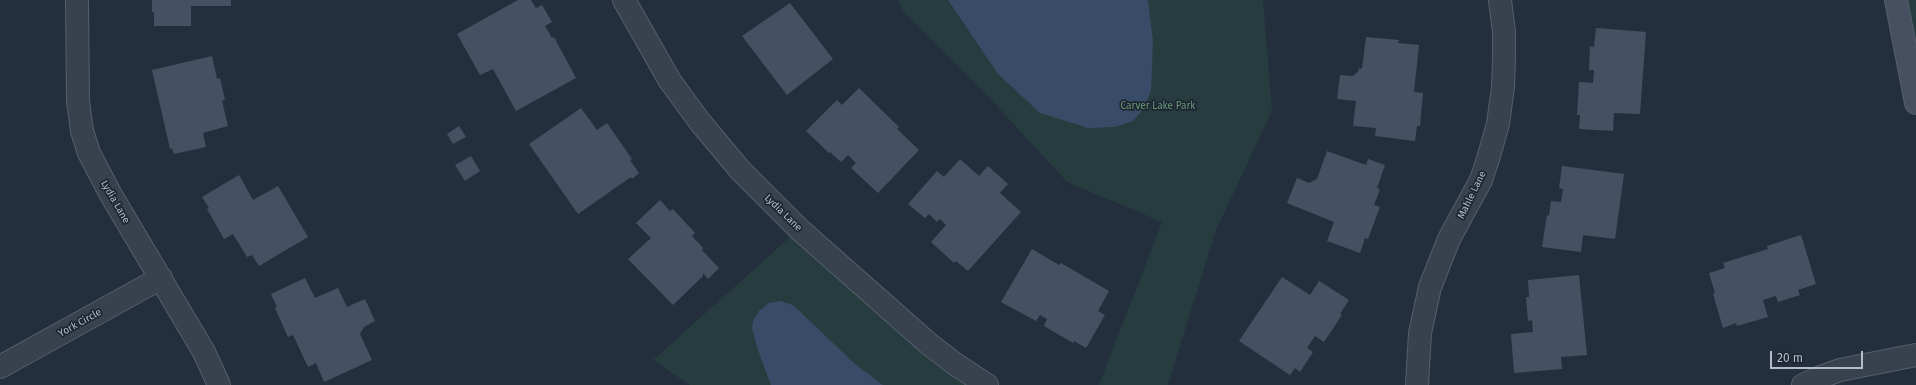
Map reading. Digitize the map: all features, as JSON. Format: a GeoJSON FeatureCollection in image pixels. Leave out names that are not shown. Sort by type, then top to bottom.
{"type":"FeatureCollection","features":[{"type":"Feature","properties":{"kind":"street","name":"Lydia Lane"},"geometry":{"type":"LineString","coordinates":[[76,0],[78,101],[84,136],[89,153],[100,175],[204,352],[219,385]]}},
{"type":"Feature","properties":{"kind":"street","name":"Lydia Lane"},"geometry":{"type":"LineString","coordinates":[[624,0],[670,80],[700,122],[740,170],[794,224],[929,344],[955,364],[987,385]]}},
{"type":"Feature","properties":{"kind":"street","name":"Mahle Lane"},"geometry":{"type":"LineString","coordinates":[[1417,385],[1420,333],[1430,287],[1450,239],[1481,180],[1498,124],[1503,87],[1504,59],[1504,32],[1500,0]]}},
{"type":"Feature","properties":{"kind":"street"},"geometry":{"type":"LineString","coordinates":[[1896,0],[1916,102]]}},
{"type":"Feature","properties":{"kind":"street","name":"York Circle"},"geometry":{"type":"LineString","coordinates":[[0,367],[161,278]]}},
{"type":"Feature","properties":{"kind":"street"},"geometry":{"type":"LineString","coordinates":[[1803,385],[1840,370],[1916,355]]}},
{"type":"Feature","properties":{"kind":"green space","name":"Carver Lake Park"},"geometry":{"type":"Polygon","coordinates":[[[897,0],[1263,0],[1272,111],[1216,230],[1168,385],[1099,385],[1162,222],[1067,182],[986,94],[904,12],[897,0]]]}},
{"type":"Feature","properties":{"kind":"green space"},"geometry":{"type":"Polygon","coordinates":[[[1896,0],[1916,0],[1916,62],[1896,0]]]}},
{"type":"Feature","properties":{"kind":"green space"},"geometry":{"type":"Polygon","coordinates":[[[799,229],[987,385],[690,385],[653,360],[799,229]]]}},
{"type":"Feature","properties":{"kind":"water"},"geometry":{"type":"Polygon","coordinates":[[[948,0],[1148,0],[1153,41],[1151,91],[1144,108],[1133,121],[1115,127],[1088,128],[1040,113],[998,74],[948,0]]]}},
{"type":"Feature","properties":{"kind":"water"},"geometry":{"type":"Polygon","coordinates":[[[780,301],[793,305],[855,364],[883,385],[771,385],[752,329],[753,320],[759,311],[769,303],[780,301]]]}},
{"type":"Feature","properties":{"kind":"building"},"geometry":{"type":"Polygon","coordinates":[[[152,0],[231,0],[231,6],[191,6],[191,26],[154,26],[152,0]]]}},
{"type":"Feature","properties":{"kind":"building"},"geometry":{"type":"Polygon","coordinates":[[[518,0],[531,0],[536,8],[542,5],[552,22],[545,26],[552,38],[554,37],[576,78],[516,111],[493,69],[480,75],[457,34],[518,0]]]}},
{"type":"Feature","properties":{"kind":"building"},"geometry":{"type":"Polygon","coordinates":[[[790,3],[833,59],[787,95],[742,36],[790,3]]]}},
{"type":"Feature","properties":{"kind":"building"},"geometry":{"type":"Polygon","coordinates":[[[1596,28],[1646,32],[1640,114],[1614,113],[1613,131],[1579,129],[1580,115],[1577,115],[1579,82],[1593,83],[1594,70],[1589,70],[1590,46],[1594,47],[1596,28]]]}},
{"type":"Feature","properties":{"kind":"building"},"geometry":{"type":"Polygon","coordinates":[[[1366,37],[1399,40],[1398,43],[1419,45],[1414,92],[1423,93],[1420,126],[1417,126],[1415,141],[1375,136],[1376,128],[1353,126],[1356,101],[1337,99],[1340,75],[1353,76],[1358,72],[1359,68],[1362,69],[1366,37]]]}},
{"type":"Feature","properties":{"kind":"building"},"geometry":{"type":"Polygon","coordinates":[[[212,56],[217,79],[220,78],[225,100],[222,101],[228,126],[203,133],[206,147],[174,154],[172,148],[170,149],[152,70],[212,56]]]}},
{"type":"Feature","properties":{"kind":"building"},"geometry":{"type":"Polygon","coordinates":[[[859,88],[899,127],[897,129],[919,150],[878,193],[851,168],[856,163],[848,155],[841,162],[830,152],[829,153],[806,131],[837,100],[842,105],[859,88]]]}},
{"type":"Feature","properties":{"kind":"building"},"geometry":{"type":"Polygon","coordinates":[[[581,108],[597,130],[607,123],[632,159],[630,160],[639,173],[578,214],[529,144],[581,108]]]}},
{"type":"Feature","properties":{"kind":"building"},"geometry":{"type":"Polygon","coordinates":[[[459,126],[466,137],[453,144],[447,134],[459,126]]]}},
{"type":"Feature","properties":{"kind":"building"},"geometry":{"type":"Polygon","coordinates":[[[1327,151],[1366,165],[1368,159],[1385,165],[1377,188],[1380,189],[1374,205],[1380,207],[1368,239],[1365,238],[1360,253],[1327,241],[1334,222],[1287,203],[1297,178],[1309,183],[1317,179],[1327,151]]]}},
{"type":"Feature","properties":{"kind":"building"},"geometry":{"type":"Polygon","coordinates":[[[471,156],[480,171],[465,181],[455,165],[471,156]]]}},
{"type":"Feature","properties":{"kind":"building"},"geometry":{"type":"Polygon","coordinates":[[[960,159],[979,176],[988,166],[1008,184],[1000,193],[1021,212],[968,271],[956,261],[954,263],[931,242],[946,225],[940,219],[937,222],[929,214],[925,218],[908,204],[937,171],[944,177],[960,159]]]}},
{"type":"Feature","properties":{"kind":"building"},"geometry":{"type":"Polygon","coordinates":[[[1562,166],[1624,174],[1615,239],[1583,235],[1581,252],[1542,247],[1547,215],[1549,216],[1551,201],[1561,202],[1563,189],[1559,188],[1562,166]]]}},
{"type":"Feature","properties":{"kind":"building"},"geometry":{"type":"Polygon","coordinates":[[[239,175],[253,200],[278,186],[308,237],[259,266],[252,255],[247,257],[233,234],[224,239],[202,197],[239,175]]]}},
{"type":"Feature","properties":{"kind":"building"},"geometry":{"type":"Polygon","coordinates":[[[660,200],[670,211],[673,209],[695,233],[692,236],[703,248],[702,250],[719,268],[708,279],[703,273],[703,276],[673,305],[628,259],[651,238],[636,223],[660,200]]]}},
{"type":"Feature","properties":{"kind":"building"},"geometry":{"type":"Polygon","coordinates":[[[1801,235],[1816,284],[1798,290],[1800,295],[1778,302],[1776,296],[1763,300],[1768,317],[1737,326],[1736,323],[1723,328],[1713,294],[1715,293],[1709,273],[1725,268],[1723,263],[1768,249],[1767,246],[1801,235]]]}},
{"type":"Feature","properties":{"kind":"building"},"geometry":{"type":"Polygon","coordinates":[[[1032,249],[1059,265],[1061,263],[1109,291],[1098,311],[1105,315],[1086,348],[1074,341],[1073,343],[1044,326],[1047,319],[1040,315],[1036,321],[1001,302],[1032,249]]]}},
{"type":"Feature","properties":{"kind":"building"},"geometry":{"type":"Polygon","coordinates":[[[1579,275],[1587,355],[1561,357],[1562,369],[1514,373],[1511,334],[1533,332],[1532,320],[1528,321],[1526,297],[1529,297],[1528,280],[1579,275]]]}},
{"type":"Feature","properties":{"kind":"building"},"geometry":{"type":"Polygon","coordinates":[[[1282,277],[1310,295],[1319,281],[1349,300],[1340,314],[1342,315],[1324,342],[1315,336],[1307,348],[1313,352],[1300,372],[1295,368],[1290,375],[1239,341],[1282,277]]]}},
{"type":"Feature","properties":{"kind":"building"},"geometry":{"type":"Polygon","coordinates":[[[305,278],[315,298],[338,288],[347,307],[365,299],[375,321],[364,327],[360,334],[372,360],[324,382],[316,363],[308,367],[293,335],[288,337],[275,308],[277,307],[271,294],[305,278]]]}}]}
